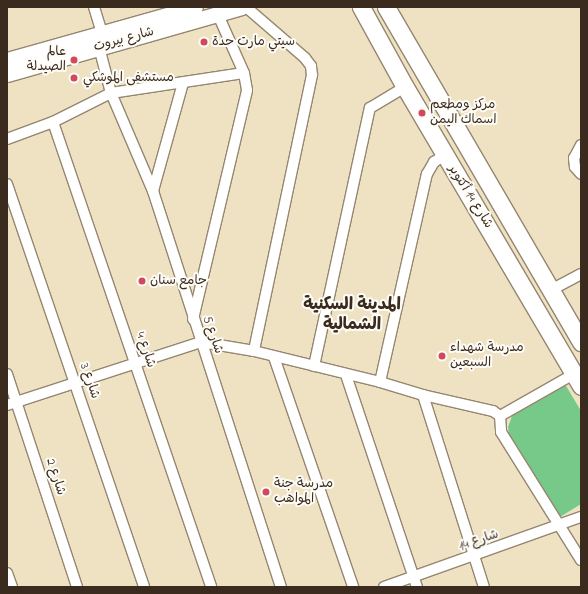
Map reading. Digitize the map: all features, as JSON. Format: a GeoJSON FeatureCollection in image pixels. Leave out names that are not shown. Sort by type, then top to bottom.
{"type":"FeatureCollection","features":[{"type":"Feature","properties":{"kind":"main road"},"geometry":{"type":"LineString","coordinates":[[7,60],[100,40],[195,7]]}},
{"type":"Feature","properties":{"kind":"main road","name":"شارع بيروت"},"geometry":{"type":"LineString","coordinates":[[7,74],[100,40],[218,15],[242,7]]}},
{"type":"Feature","properties":{"kind":"main road","name":"شارع 14 أكتوبر"},"geometry":{"type":"LineString","coordinates":[[361,7],[405,87],[506,255],[578,380]]}},
{"type":"Feature","properties":{"kind":"main road","name":"شارع 14 أكتوبر"},"geometry":{"type":"LineString","coordinates":[[386,7],[581,342]]}},
{"type":"Feature","properties":{"kind":"main road"},"geometry":{"type":"LineString","coordinates":[[379,40],[398,29]]}},
{"type":"Feature","properties":{"kind":"main road"},"geometry":{"type":"LineString","coordinates":[[506,255],[525,246]]}},
{"type":"Feature","properties":{"kind":"street","name":"شارع 5"},"geometry":{"type":"LineString","coordinates":[[94,7],[111,94],[152,191],[281,587]]}},
{"type":"Feature","properties":{"kind":"street"},"geometry":{"type":"LineString","coordinates":[[246,7],[305,58],[311,66],[312,75],[254,351]]}},
{"type":"Feature","properties":{"kind":"street"},"geometry":{"type":"LineString","coordinates":[[193,319],[247,90],[244,73],[218,15]]}},
{"type":"Feature","properties":{"kind":"street"},"geometry":{"type":"LineString","coordinates":[[7,139],[53,122],[111,94],[244,73]]}},
{"type":"Feature","properties":{"kind":"street"},"geometry":{"type":"LineString","coordinates":[[152,191],[183,83]]}},
{"type":"Feature","properties":{"kind":"street"},"geometry":{"type":"LineString","coordinates":[[314,366],[370,108],[405,87]]}},
{"type":"Feature","properties":{"kind":"street","name":"شارع 4"},"geometry":{"type":"LineString","coordinates":[[53,122],[211,587]]}},
{"type":"Feature","properties":{"kind":"street"},"geometry":{"type":"LineString","coordinates":[[581,145],[574,158],[575,167],[581,174]]}},
{"type":"Feature","properties":{"kind":"street"},"geometry":{"type":"LineString","coordinates":[[380,382],[427,174],[434,162],[445,155]]}},
{"type":"Feature","properties":{"kind":"street","name":"شارع 3"},"geometry":{"type":"LineString","coordinates":[[7,184],[76,382],[144,587]]}},
{"type":"Feature","properties":{"kind":"street"},"geometry":{"type":"LineString","coordinates":[[551,290],[581,274]]}},
{"type":"Feature","properties":{"kind":"street"},"geometry":{"type":"LineString","coordinates":[[12,404],[201,342],[254,351],[346,375],[380,382],[423,395],[493,411],[500,416],[502,432],[581,560]]}},
{"type":"Feature","properties":{"kind":"street"},"geometry":{"type":"LineString","coordinates":[[274,357],[353,587]]}},
{"type":"Feature","properties":{"kind":"street","name":"شارع 2"},"geometry":{"type":"LineString","coordinates":[[7,374],[12,404],[77,587]]}},
{"type":"Feature","properties":{"kind":"street"},"geometry":{"type":"LineString","coordinates":[[346,375],[417,587]]}},
{"type":"Feature","properties":{"kind":"street"},"geometry":{"type":"LineString","coordinates":[[500,416],[578,380]]}},
{"type":"Feature","properties":{"kind":"street"},"geometry":{"type":"LineString","coordinates":[[423,395],[484,587]]}},
{"type":"Feature","properties":{"kind":"street","name":"شارع 14"},"geometry":{"type":"LineString","coordinates":[[384,587],[474,557],[581,517]]}},
{"type":"Feature","properties":{"kind":"street"},"geometry":{"type":"LineString","coordinates":[[7,573],[12,587]]}},
{"type":"Feature","properties":{"kind":"green space"},"geometry":{"type":"Polygon","coordinates":[[[565,384],[581,411],[581,504],[560,517],[509,436],[508,427],[512,416],[520,407],[565,384]]]}},
{"type":"Feature","properties":{"kind":"place","name":"سيتي مارت حدة"},"geometry":{"type":"Point","coordinates":[204,42]}},
{"type":"Feature","properties":{"kind":"place","name":"عالم الصيدلة"},"geometry":{"type":"Point","coordinates":[74,60]}},
{"type":"Feature","properties":{"kind":"place","name":"مستشفى الموشكي"},"geometry":{"type":"Point","coordinates":[74,78]}},
{"type":"Feature","properties":{"kind":"place","name":"مركز ومطعم اسماك اليمن"},"geometry":{"type":"Point","coordinates":[422,113]}},
{"type":"Feature","properties":{"kind":"place","name":"جامع سنان"},"geometry":{"type":"Point","coordinates":[142,281]}},
{"type":"Feature","properties":{"kind":"place","name":"مدرسة شهداء السبعين"},"geometry":{"type":"Point","coordinates":[442,356]}},
{"type":"Feature","properties":{"kind":"place","name":"مدرسة جنة المواهب"},"geometry":{"type":"Point","coordinates":[266,492]}},
{"type":"Feature","properties":{"kind":"district","name":"المدينة السكنية الشمالية"},"geometry":{"type":"Point","coordinates":[352,315]}}]}
